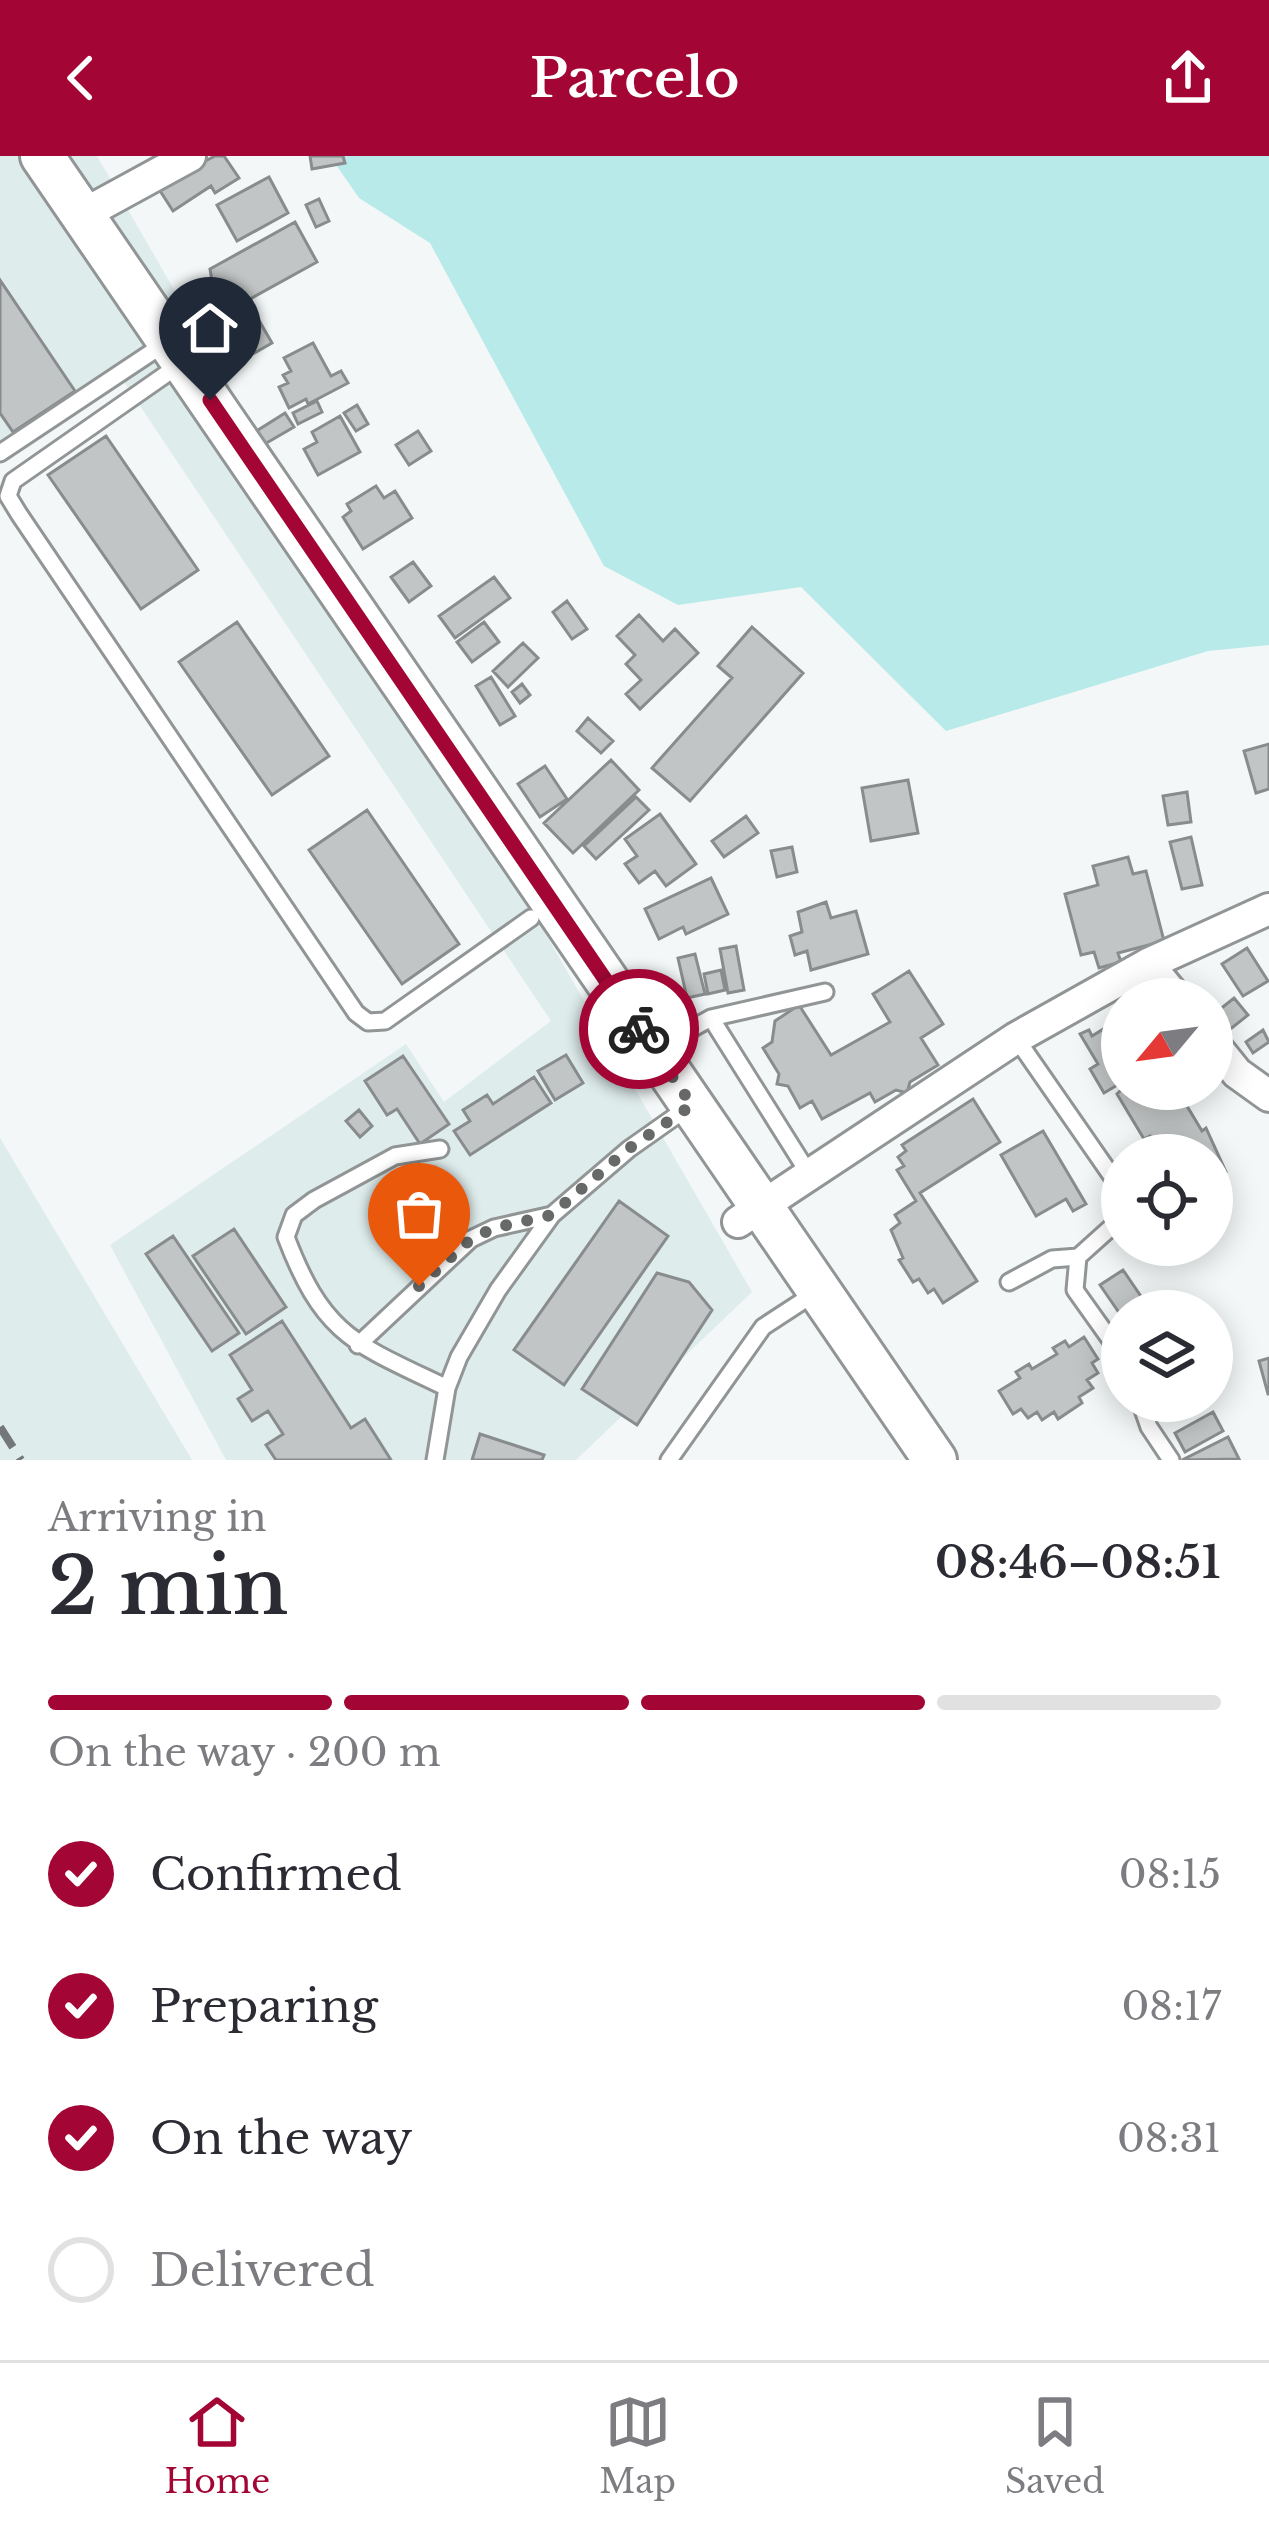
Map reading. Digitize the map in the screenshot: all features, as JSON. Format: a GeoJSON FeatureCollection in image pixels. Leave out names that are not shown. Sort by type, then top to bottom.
{"type":"FeatureCollection","features":[{"type":"Feature","properties":{"kind":"main road"},"geometry":{"type":"LineString","coordinates":[[11,156],[166,358],[654,1050],[681,1113]]}},
{"type":"Feature","properties":{"kind":"main road"},"geometry":{"type":"LineString","coordinates":[[42,156],[166,358],[531,917],[681,1113],[807,1298],[901,1460]]}},
{"type":"Feature","properties":{"kind":"main road"},"geometry":{"type":"LineString","coordinates":[[807,1298],[935,1460]]}},
{"type":"Feature","properties":{"kind":"street"},"geometry":{"type":"LineString","coordinates":[[82,215],[190,156]]}},
{"type":"Feature","properties":{"kind":"street"},"geometry":{"type":"LineString","coordinates":[[750,1213],[1016,1038],[1148,964],[1269,909]]}},
{"type":"Feature","properties":{"kind":"street"},"geometry":{"type":"LineString","coordinates":[[1148,964],[1160,978]]}},
{"type":"Feature","properties":{"kind":"street"},"geometry":{"type":"LineString","coordinates":[[1233,1068],[1269,1096]]}},
{"type":"Feature","properties":{"kind":"lane"},"geometry":{"type":"LineString","coordinates":[[0,453],[166,358]]}},
{"type":"Feature","properties":{"kind":"lane"},"geometry":{"type":"LineString","coordinates":[[166,358],[13,481],[8,496],[356,1013],[368,1022],[385,1021],[531,917]]}},
{"type":"Feature","properties":{"kind":"lane"},"geometry":{"type":"LineString","coordinates":[[654,1050],[712,1018],[825,992]]}},
{"type":"Feature","properties":{"kind":"lane"},"geometry":{"type":"LineString","coordinates":[[712,1018],[809,1174]]}},
{"type":"Feature","properties":{"kind":"lane"},"geometry":{"type":"LineString","coordinates":[[1009,1282],[1052,1259],[1078,1257],[1117,1222],[1120,1188],[1016,1038]]}},
{"type":"Feature","properties":{"kind":"lane"},"geometry":{"type":"LineString","coordinates":[[435,1460],[447,1388],[459,1357],[498,1290],[551,1215],[628,1149],[681,1113]]}},
{"type":"Feature","properties":{"kind":"lane"},"geometry":{"type":"LineString","coordinates":[[440,1150],[395,1156],[314,1200],[294,1215],[286,1237],[319,1308],[358,1345],[447,1388]]}},
{"type":"Feature","properties":{"kind":"lane"},"geometry":{"type":"LineString","coordinates":[[358,1345],[471,1239],[494,1228],[551,1215]]}},
{"type":"Feature","properties":{"kind":"lane"},"geometry":{"type":"LineString","coordinates":[[1078,1257],[1075,1289],[1101,1326]]}},
{"type":"Feature","properties":{"kind":"lane"},"geometry":{"type":"LineString","coordinates":[[669,1460],[763,1327],[807,1298]]}},
{"type":"Feature","properties":{"kind":"lane"},"geometry":{"type":"LineString","coordinates":[[1147,1422],[1171,1460]]}},
{"type":"Feature","properties":{"kind":"shaded area"},"geometry":{"type":"Polygon","coordinates":[[[0,156],[97,156],[752,1292],[576,1460],[226,1460],[110,1245],[406,1044],[444,1102],[551,1021],[116,370],[0,448],[0,156]]]}},
{"type":"Feature","properties":{"kind":"shaded area"},"geometry":{"type":"Polygon","coordinates":[[[330,156],[1269,156],[1269,645],[1208,651],[946,731],[801,587],[678,605],[604,566],[430,243],[359,198],[330,156]]]}},
{"type":"Feature","properties":{"kind":"shaded area"},"geometry":{"type":"Polygon","coordinates":[[[0,1138],[192,1460],[0,1460],[0,1138]]]}},
{"type":"Feature","properties":{"kind":"building"},"geometry":{"type":"Polygon","coordinates":[[[215,156],[224,156],[239,178],[215,193],[211,186],[173,211],[157,186],[215,156]]]}},
{"type":"Feature","properties":{"kind":"building"},"geometry":{"type":"Polygon","coordinates":[[[310,156],[343,156],[345,163],[312,169],[310,156]]]}},
{"type":"Feature","properties":{"kind":"building"},"geometry":{"type":"Polygon","coordinates":[[[269,177],[288,213],[237,241],[217,205],[269,177]]]}},
{"type":"Feature","properties":{"kind":"building"},"geometry":{"type":"Polygon","coordinates":[[[319,199],[329,221],[316,227],[306,205],[319,199]]]}},
{"type":"Feature","properties":{"kind":"building"},"geometry":{"type":"Polygon","coordinates":[[[295,222],[317,262],[241,304],[235,295],[215,299],[210,269],[295,222]]]}},
{"type":"Feature","properties":{"kind":"building"},"geometry":{"type":"Polygon","coordinates":[[[0,280],[75,391],[13,432],[0,413],[0,280]]]}},
{"type":"Feature","properties":{"kind":"building"},"geometry":{"type":"Polygon","coordinates":[[[257,317],[272,343],[221,372],[206,346],[257,317]]]}},
{"type":"Feature","properties":{"kind":"building"},"geometry":{"type":"Polygon","coordinates":[[[313,343],[331,376],[341,371],[348,383],[308,404],[306,399],[289,408],[279,387],[288,383],[283,375],[291,371],[284,358],[313,343]]]}},
{"type":"Feature","properties":{"kind":"building"},"geometry":{"type":"Polygon","coordinates":[[[317,401],[322,412],[298,424],[293,413],[317,401]]]}},
{"type":"Feature","properties":{"kind":"building"},"geometry":{"type":"Polygon","coordinates":[[[357,405],[368,424],[356,431],[344,413],[357,405]]]}},
{"type":"Feature","properties":{"kind":"building"},"geometry":{"type":"Polygon","coordinates":[[[285,413],[294,427],[263,445],[255,432],[285,413]]]}},
{"type":"Feature","properties":{"kind":"building"},"geometry":{"type":"Polygon","coordinates":[[[340,416],[360,452],[318,475],[304,449],[317,442],[312,432],[340,416]]]}},
{"type":"Feature","properties":{"kind":"building"},"geometry":{"type":"Polygon","coordinates":[[[418,431],[431,451],[409,465],[396,445],[418,431]]]}},
{"type":"Feature","properties":{"kind":"building"},"geometry":{"type":"Polygon","coordinates":[[[106,436],[198,570],[141,609],[48,475],[106,436]]]}},
{"type":"Feature","properties":{"kind":"building"},"geometry":{"type":"Polygon","coordinates":[[[376,486],[384,498],[395,491],[412,518],[363,549],[343,517],[351,511],[347,504],[376,486]]]}},
{"type":"Feature","properties":{"kind":"building"},"geometry":{"type":"Polygon","coordinates":[[[413,562],[431,586],[409,602],[391,577],[413,562]]]}},
{"type":"Feature","properties":{"kind":"building"},"geometry":{"type":"Polygon","coordinates":[[[494,577],[510,598],[455,638],[439,616],[494,577]]]}},
{"type":"Feature","properties":{"kind":"building"},"geometry":{"type":"Polygon","coordinates":[[[567,601],[587,629],[572,639],[553,612],[567,601]]]}},
{"type":"Feature","properties":{"kind":"building"},"geometry":{"type":"Polygon","coordinates":[[[639,615],[663,641],[675,629],[698,653],[640,709],[626,694],[641,680],[626,664],[635,655],[617,636],[639,615]]]}},
{"type":"Feature","properties":{"kind":"building"},"geometry":{"type":"Polygon","coordinates":[[[237,622],[329,756],[272,795],[179,662],[237,622]]]}},
{"type":"Feature","properties":{"kind":"building"},"geometry":{"type":"Polygon","coordinates":[[[484,622],[499,642],[472,662],[457,642],[484,622]]]}},
{"type":"Feature","properties":{"kind":"building"},"geometry":{"type":"Polygon","coordinates":[[[752,627],[803,673],[690,801],[652,768],[732,678],[718,666],[752,627]]]}},
{"type":"Feature","properties":{"kind":"building"},"geometry":{"type":"Polygon","coordinates":[[[523,643],[538,658],[508,687],[493,671],[523,643]]]}},
{"type":"Feature","properties":{"kind":"building"},"geometry":{"type":"Polygon","coordinates":[[[491,677],[515,716],[500,725],[476,686],[491,677]]]}},
{"type":"Feature","properties":{"kind":"building"},"geometry":{"type":"Polygon","coordinates":[[[522,684],[530,695],[520,703],[512,692],[522,684]]]}},
{"type":"Feature","properties":{"kind":"building"},"geometry":{"type":"Polygon","coordinates":[[[588,718],[613,741],[601,753],[577,731],[588,718]]]}},
{"type":"Feature","properties":{"kind":"building"},"geometry":{"type":"Polygon","coordinates":[[[1269,744],[1269,789],[1256,793],[1244,751],[1269,744]]]}},
{"type":"Feature","properties":{"kind":"building"},"geometry":{"type":"Polygon","coordinates":[[[611,760],[639,790],[573,853],[544,823],[611,760]]]}},
{"type":"Feature","properties":{"kind":"building"},"geometry":{"type":"Polygon","coordinates":[[[545,766],[567,799],[540,817],[518,784],[545,766]]]}},
{"type":"Feature","properties":{"kind":"building"},"geometry":{"type":"Polygon","coordinates":[[[908,780],[918,833],[871,841],[862,788],[908,780]]]}},
{"type":"Feature","properties":{"kind":"building"},"geometry":{"type":"Polygon","coordinates":[[[1187,792],[1191,822],[1168,825],[1163,796],[1187,792]]]}},
{"type":"Feature","properties":{"kind":"building"},"geometry":{"type":"Polygon","coordinates":[[[636,797],[649,810],[596,859],[584,846],[636,797]]]}},
{"type":"Feature","properties":{"kind":"building"},"geometry":{"type":"Polygon","coordinates":[[[367,810],[459,944],[402,984],[309,850],[367,810]]]}},
{"type":"Feature","properties":{"kind":"building"},"geometry":{"type":"Polygon","coordinates":[[[660,814],[696,864],[666,886],[655,871],[639,883],[625,864],[637,856],[625,839],[660,814]]]}},
{"type":"Feature","properties":{"kind":"building"},"geometry":{"type":"Polygon","coordinates":[[[746,816],[758,833],[724,857],[712,841],[746,816]]]}},
{"type":"Feature","properties":{"kind":"building"},"geometry":{"type":"Polygon","coordinates":[[[1191,837],[1202,885],[1182,889],[1170,842],[1191,837]]]}},
{"type":"Feature","properties":{"kind":"building"},"geometry":{"type":"Polygon","coordinates":[[[792,847],[797,872],[777,877],[771,851],[792,847]]]}},
{"type":"Feature","properties":{"kind":"building"},"geometry":{"type":"Polygon","coordinates":[[[1128,857],[1133,874],[1146,871],[1164,941],[1118,953],[1121,962],[1099,968],[1094,952],[1081,955],[1065,894],[1098,885],[1093,866],[1128,857]]]}},
{"type":"Feature","properties":{"kind":"building"},"geometry":{"type":"Polygon","coordinates":[[[711,878],[728,914],[686,934],[683,927],[659,939],[645,909],[711,878]]]}},
{"type":"Feature","properties":{"kind":"building"},"geometry":{"type":"Polygon","coordinates":[[[826,902],[831,918],[856,911],[868,954],[811,970],[807,951],[795,955],[790,936],[802,932],[798,912],[826,902]]]}},
{"type":"Feature","properties":{"kind":"building"},"geometry":{"type":"Polygon","coordinates":[[[736,946],[744,990],[728,993],[720,949],[736,946]]]}},
{"type":"Feature","properties":{"kind":"building"},"geometry":{"type":"Polygon","coordinates":[[[1247,948],[1268,981],[1243,996],[1222,964],[1247,948]]]}},
{"type":"Feature","properties":{"kind":"building"},"geometry":{"type":"Polygon","coordinates":[[[695,954],[705,994],[687,998],[678,958],[695,954]]]}},
{"type":"Feature","properties":{"kind":"building"},"geometry":{"type":"Polygon","coordinates":[[[721,970],[725,990],[708,994],[704,974],[721,970]]]}},
{"type":"Feature","properties":{"kind":"building"},"geometry":{"type":"Polygon","coordinates":[[[909,971],[943,1024],[921,1038],[938,1065],[910,1082],[907,1093],[896,1090],[875,1102],[870,1093],[822,1119],[812,1101],[800,1108],[788,1086],[777,1084],[779,1074],[763,1048],[772,1042],[775,1021],[799,1005],[831,1055],[890,1022],[873,994],[909,971]]]}},
{"type":"Feature","properties":{"kind":"building"},"geometry":{"type":"Polygon","coordinates":[[[652,982],[661,997],[651,1004],[641,988],[652,982]]]}},
{"type":"Feature","properties":{"kind":"building"},"geometry":{"type":"Polygon","coordinates":[[[1233,999],[1248,1015],[1233,1027],[1233,999]]]}},
{"type":"Feature","properties":{"kind":"building"},"geometry":{"type":"Polygon","coordinates":[[[1089,1030],[1092,1036],[1101,1030],[1101,1088],[1090,1069],[1098,1064],[1080,1034],[1089,1030]]]}},
{"type":"Feature","properties":{"kind":"building"},"geometry":{"type":"Polygon","coordinates":[[[1263,1030],[1269,1042],[1253,1053],[1246,1042],[1263,1030]]]}},
{"type":"Feature","properties":{"kind":"building"},"geometry":{"type":"Polygon","coordinates":[[[566,1055],[583,1083],[555,1100],[538,1071],[566,1055]]]}},
{"type":"Feature","properties":{"kind":"building"},"geometry":{"type":"Polygon","coordinates":[[[403,1056],[449,1124],[420,1144],[397,1109],[387,1115],[365,1081],[403,1056]]]}},
{"type":"Feature","properties":{"kind":"building"},"geometry":{"type":"Polygon","coordinates":[[[534,1077],[551,1103],[470,1155],[454,1131],[470,1121],[463,1110],[487,1095],[493,1104],[534,1077]]]}},
{"type":"Feature","properties":{"kind":"building"},"geometry":{"type":"Polygon","coordinates":[[[973,1099],[1000,1142],[920,1193],[977,1281],[943,1303],[934,1289],[928,1293],[919,1279],[913,1282],[899,1260],[903,1258],[891,1230],[900,1223],[895,1215],[916,1201],[897,1170],[904,1166],[898,1157],[906,1151],[902,1145],[973,1099]]]}},
{"type":"Feature","properties":{"kind":"building"},"geometry":{"type":"Polygon","coordinates":[[[359,1110],[372,1126],[360,1137],[346,1121],[359,1110]]]}},
{"type":"Feature","properties":{"kind":"building"},"geometry":{"type":"Polygon","coordinates":[[[1127,1110],[1189,1110],[1209,1134],[1141,1134],[1127,1110]]]}},
{"type":"Feature","properties":{"kind":"building"},"geometry":{"type":"Polygon","coordinates":[[[1043,1131],[1086,1204],[1073,1211],[1066,1199],[1036,1216],[1001,1155],[1043,1131]]]}},
{"type":"Feature","properties":{"kind":"building"},"geometry":{"type":"Polygon","coordinates":[[[619,1201],[668,1236],[564,1385],[514,1350],[619,1201]]]}},
{"type":"Feature","properties":{"kind":"building"},"geometry":{"type":"Polygon","coordinates":[[[234,1229],[286,1307],[246,1334],[193,1256],[234,1229]]]}},
{"type":"Feature","properties":{"kind":"building"},"geometry":{"type":"Polygon","coordinates":[[[173,1236],[239,1333],[212,1351],[146,1254],[173,1236]]]}},
{"type":"Feature","properties":{"kind":"building"},"geometry":{"type":"Polygon","coordinates":[[[1123,1270],[1137,1290],[1103,1290],[1100,1285],[1123,1270]]]}},
{"type":"Feature","properties":{"kind":"building"},"geometry":{"type":"Polygon","coordinates":[[[657,1273],[689,1282],[712,1310],[637,1425],[582,1389],[657,1273]]]}},
{"type":"Feature","properties":{"kind":"building"},"geometry":{"type":"Polygon","coordinates":[[[282,1321],[351,1428],[365,1419],[391,1460],[276,1460],[266,1445],[283,1434],[268,1411],[252,1421],[238,1399],[252,1390],[230,1355],[282,1321]]]}},
{"type":"Feature","properties":{"kind":"building"},"geometry":{"type":"Polygon","coordinates":[[[1084,1337],[1098,1359],[1092,1363],[1098,1373],[1087,1380],[1093,1388],[1079,1397],[1082,1403],[1058,1419],[1054,1412],[1042,1420],[1037,1412],[1028,1418],[1021,1409],[1013,1414],[999,1391],[1020,1378],[1016,1372],[1029,1364],[1032,1369],[1057,1354],[1053,1348],[1065,1341],[1069,1347],[1084,1337]]]}},
{"type":"Feature","properties":{"kind":"building"},"geometry":{"type":"Polygon","coordinates":[[[1269,1358],[1269,1394],[1268,1394],[1259,1361],[1269,1358]]]}},
{"type":"Feature","properties":{"kind":"building"},"geometry":{"type":"Polygon","coordinates":[[[1195,1422],[1218,1422],[1223,1431],[1185,1452],[1175,1433],[1195,1422]]]}},
{"type":"Feature","properties":{"kind":"building"},"geometry":{"type":"Polygon","coordinates":[[[480,1434],[544,1455],[542,1460],[472,1460],[480,1434]]]}},
{"type":"Feature","properties":{"kind":"building"},"geometry":{"type":"Polygon","coordinates":[[[1228,1437],[1239,1459],[1182,1460],[1228,1437]]]}},
{"type":"Feature","properties":{"kind":"railway"},"geometry":{"type":"LineString","coordinates":[[0,1427],[21,1460]]}},
{"type":"Feature","properties":{"kind":"way so far"},"geometry":{"type":"LineString","coordinates":[[419,1286],[471,1239],[494,1228],[551,1215],[628,1149],[692,1105],[639,1029]]}},
{"type":"Feature","properties":{"kind":"route"},"geometry":{"type":"LineString","coordinates":[[210,400],[639,1029]]}}]}
